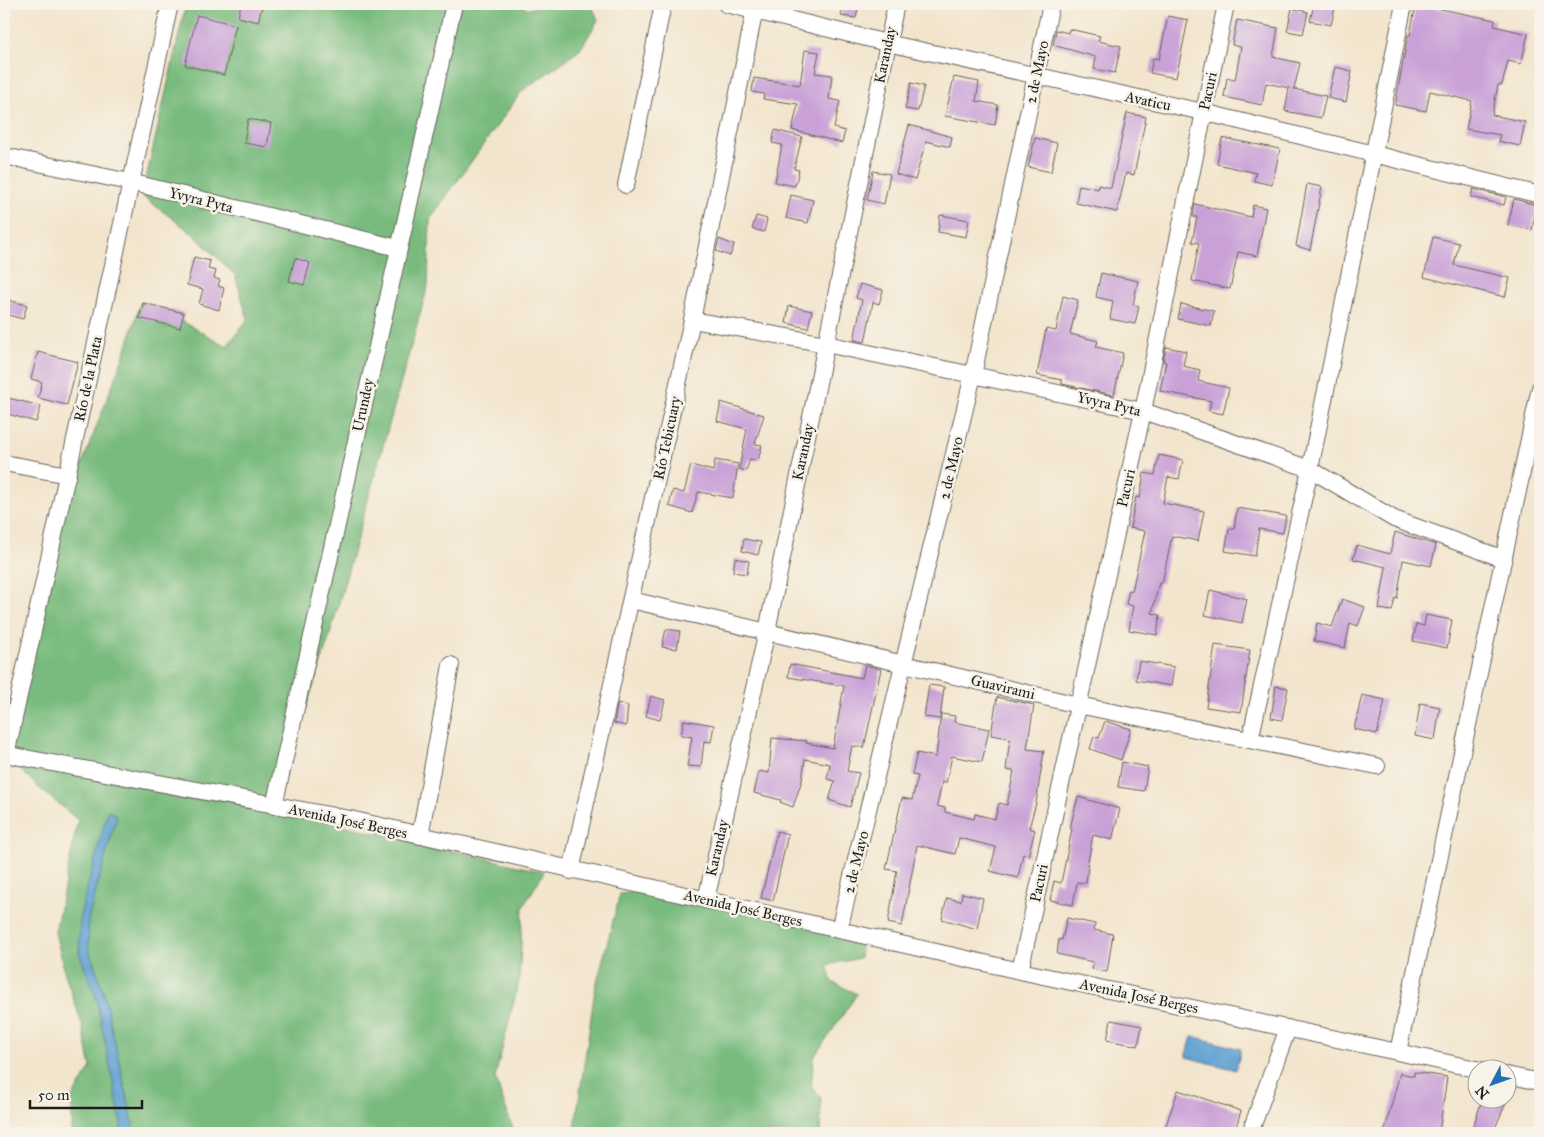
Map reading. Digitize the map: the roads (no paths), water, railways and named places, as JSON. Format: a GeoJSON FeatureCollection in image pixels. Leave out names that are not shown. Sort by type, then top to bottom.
{"type":"FeatureCollection","features":[{"type":"Feature","properties":{"kind":"street","name":"Río de la Plata"},"geometry":{"type":"LineString","coordinates":[[5,754],[68,475],[170,4]]}},
{"type":"Feature","properties":{"kind":"street","name":"Urundey"},"geometry":{"type":"LineString","coordinates":[[274,806],[454,4]]}},
{"type":"Feature","properties":{"kind":"street"},"geometry":{"type":"LineString","coordinates":[[626,185],[663,4]]}},
{"type":"Feature","properties":{"kind":"street","name":"Avaticu"},"geometry":{"type":"LineString","coordinates":[[726,4],[756,8],[887,43],[1036,77],[1203,112],[1540,195]]}},
{"type":"Feature","properties":{"kind":"street","name":"Karanday"},"geometry":{"type":"LineString","coordinates":[[706,900],[767,631],[896,4]]}},
{"type":"Feature","properties":{"kind":"street","name":"2 de Mayo"},"geometry":{"type":"LineString","coordinates":[[839,930],[905,664],[973,375],[1051,4]]}},
{"type":"Feature","properties":{"kind":"street","name":"Pacuri"},"geometry":{"type":"LineString","coordinates":[[1020,971],[1143,411],[1226,4]]}},
{"type":"Feature","properties":{"kind":"street"},"geometry":{"type":"LineString","coordinates":[[1250,740],[1310,469],[1404,4]]}},
{"type":"Feature","properties":{"kind":"street","name":"Río Tebicuary"},"geometry":{"type":"LineString","coordinates":[[571,871],[692,320],[756,8]]}},
{"type":"Feature","properties":{"kind":"street","name":"Yvyra Pyta"},"geometry":{"type":"LineString","coordinates":[[4,156],[130,182],[398,248]]}},
{"type":"Feature","properties":{"kind":"street","name":"Yvyra Pyta"},"geometry":{"type":"LineString","coordinates":[[692,320],[826,344],[1143,411],[1310,469],[1394,519],[1504,559]]}},
{"type":"Feature","properties":{"kind":"street"},"geometry":{"type":"LineString","coordinates":[[1398,1052],[1540,388]]}},
{"type":"Feature","properties":{"kind":"street"},"geometry":{"type":"LineString","coordinates":[[4,463],[68,475]]}},
{"type":"Feature","properties":{"kind":"street","name":"Guavirami"},"geometry":{"type":"LineString","coordinates":[[631,600],[1078,705],[1376,766]]}},
{"type":"Feature","properties":{"kind":"street"},"geometry":{"type":"LineString","coordinates":[[420,836],[451,665]]}},
{"type":"Feature","properties":{"kind":"street","name":"Avenida José Berges"},"geometry":{"type":"LineString","coordinates":[[5,754],[350,819],[571,871],[1020,971],[1466,1067]]}},
{"type":"Feature","properties":{"kind":"street"},"geometry":{"type":"LineString","coordinates":[[1250,1133],[1288,1028]]}},
{"type":"Feature","properties":{"kind":"street"},"geometry":{"type":"LineString","coordinates":[[1516,1077],[1540,1082]]}},
{"type":"Feature","properties":{"kind":"water"},"geometry":{"type":"Polygon","coordinates":[[[108,810],[117,816],[88,920],[89,950],[103,990],[133,1123],[133,1133],[121,1133],[121,1122],[96,997],[79,953],[80,916],[108,810]]]}},
{"type":"Feature","properties":{"kind":"water"},"geometry":{"type":"Polygon","coordinates":[[[1192,1036],[1241,1049],[1236,1070],[1186,1057],[1192,1036]]]}}]}
